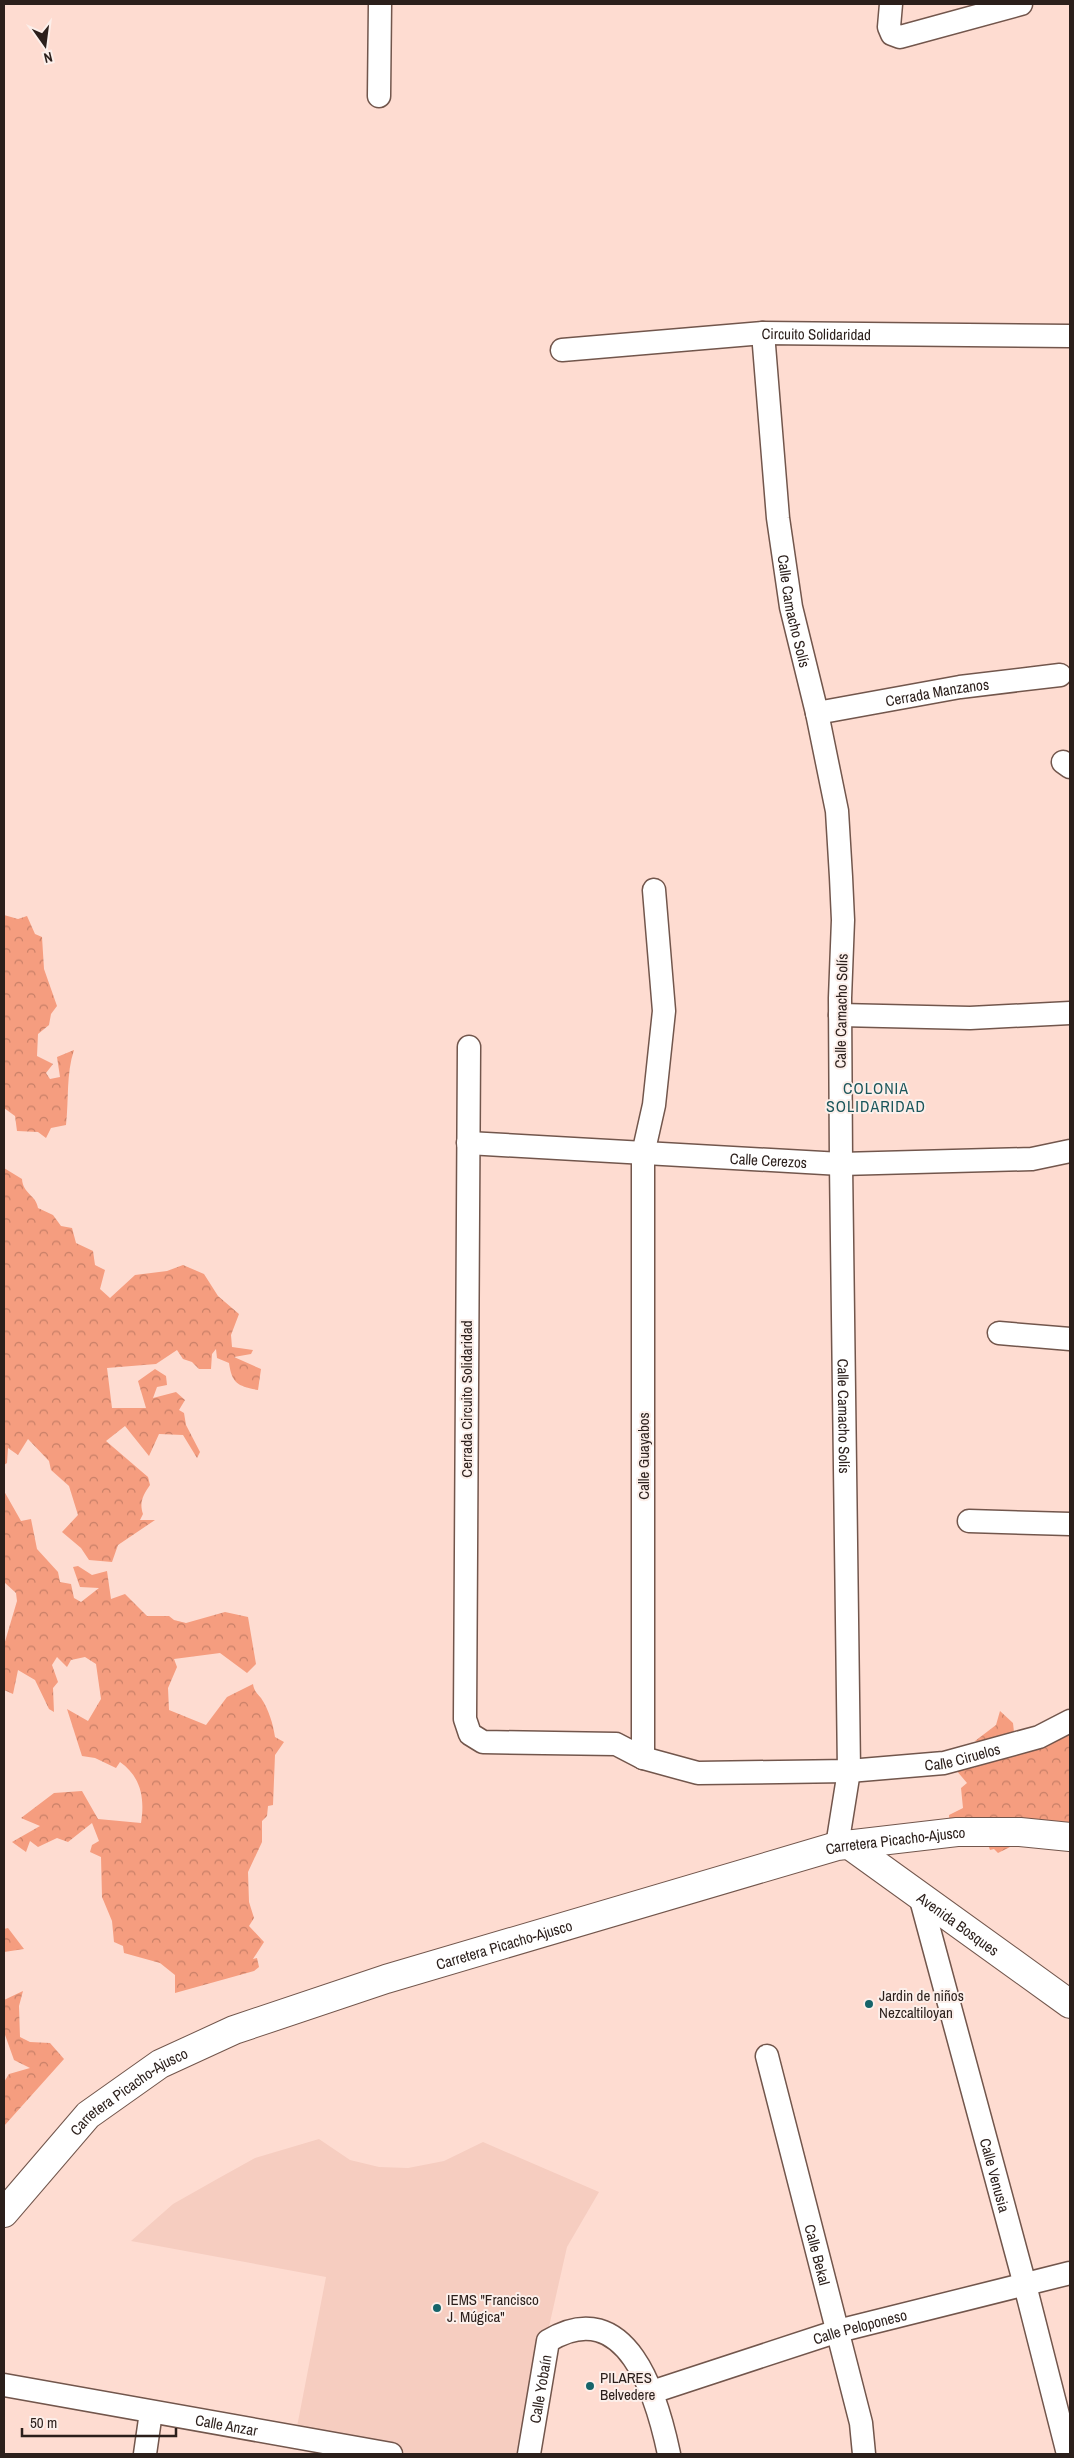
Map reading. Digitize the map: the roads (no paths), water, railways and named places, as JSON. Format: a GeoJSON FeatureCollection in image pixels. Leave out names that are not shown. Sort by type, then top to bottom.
{"type":"FeatureCollection","features":[{"type":"Feature","properties":{"kind":"main road","name":"Carretera Picacho-Ajusco"},"geometry":{"type":"LineString","coordinates":[[4,2213],[88,2115],[160,2064],[234,2030],[386,1979],[842,1845],[957,1832],[1020,1832],[1070,1838]]}},
{"type":"Feature","properties":{"kind":"main road","name":"Avenida Bosques"},"geometry":{"type":"LineString","coordinates":[[842,1845],[920,1896],[1070,2004]]}},
{"type":"Feature","properties":{"kind":"street"},"geometry":{"type":"LineString","coordinates":[[379,96],[380,4]]}},
{"type":"Feature","properties":{"kind":"street"},"geometry":{"type":"LineString","coordinates":[[891,4],[889,27],[892,34],[900,37],[1021,4]]}},
{"type":"Feature","properties":{"kind":"street","name":"Circuito Solidaridad"},"geometry":{"type":"LineString","coordinates":[[562,350],[763,333],[1070,336]]}},
{"type":"Feature","properties":{"kind":"street","name":"Calle Camacho Solís"},"geometry":{"type":"LineString","coordinates":[[763,333],[783,553],[791,607],[817,713],[837,811],[843,920],[840,1015],[840,1164],[849,1772],[842,1845]]}},
{"type":"Feature","properties":{"kind":"street","name":"Cerrada Manzanos"},"geometry":{"type":"LineString","coordinates":[[817,713],[960,687],[1060,675]]}},
{"type":"Feature","properties":{"kind":"street","name":"Calle Guayabos"},"geometry":{"type":"LineString","coordinates":[[643,1758],[643,1154],[654,1105],[664,1011],[654,890]]}},
{"type":"Feature","properties":{"kind":"street"},"geometry":{"type":"LineString","coordinates":[[840,1015],[970,1018],[1070,1013]]}},
{"type":"Feature","properties":{"kind":"street","name":"Cerrada Circuito Solidaridad"},"geometry":{"type":"LineString","coordinates":[[469,1048],[465,1719],[470,1734],[483,1742]]}},
{"type":"Feature","properties":{"kind":"street","name":"Calle Cerezos"},"geometry":{"type":"LineString","coordinates":[[468,1143],[840,1164],[1032,1158],[1070,1151]]}},
{"type":"Feature","properties":{"kind":"street"},"geometry":{"type":"LineString","coordinates":[[999,1333],[1070,1339]]}},
{"type":"Feature","properties":{"kind":"street"},"geometry":{"type":"LineString","coordinates":[[970,1520],[1070,1524]]}},
{"type":"Feature","properties":{"kind":"street","name":"Calle Ciruelos"},"geometry":{"type":"LineString","coordinates":[[483,1742],[616,1744],[643,1758],[698,1773],[849,1772],[944,1762],[1039,1736],[1070,1721]]}},
{"type":"Feature","properties":{"kind":"street","name":"Calle Venusia"},"geometry":{"type":"LineString","coordinates":[[920,1896],[1025,2285],[1068,2454]]}},
{"type":"Feature","properties":{"kind":"street","name":"Calle Bekal"},"geometry":{"type":"LineString","coordinates":[[767,2056],[862,2423],[864,2454]]}},
{"type":"Feature","properties":{"kind":"street","name":"Calle Peloponeso"},"geometry":{"type":"LineString","coordinates":[[652,2392],[838,2331],[1070,2273]]}},
{"type":"Feature","properties":{"kind":"street","name":"Calle Yobaín"},"geometry":{"type":"LineString","coordinates":[[529,2454],[548,2341],[566,2330],[591,2330],[608,2335],[634,2357],[652,2392],[661,2417],[670,2454]]}},
{"type":"Feature","properties":{"kind":"street","name":"Calle Anzar"},"geometry":{"type":"LineString","coordinates":[[4,2385],[151,2412],[311,2447],[391,2454]]}},
{"type":"Feature","properties":{"kind":"street"},"geometry":{"type":"LineString","coordinates":[[145,2454],[151,2412]]}},
{"type":"Feature","properties":{"kind":"place","name":"Jardin de niños Nezcaltiloyan"},"geometry":{"type":"Point","coordinates":[869,2004]}},
{"type":"Feature","properties":{"kind":"place","name":"IEMS \"Francisco J. Múgica\""},"geometry":{"type":"Point","coordinates":[437,2308]}},
{"type":"Feature","properties":{"kind":"place","name":"PILARES Belvedere"},"geometry":{"type":"Point","coordinates":[590,2386]}},
{"type":"Feature","properties":{"kind":"district","name":"COLONIA SOLIDARIDAD"},"geometry":{"type":"Point","coordinates":[876,1097]}}]}
